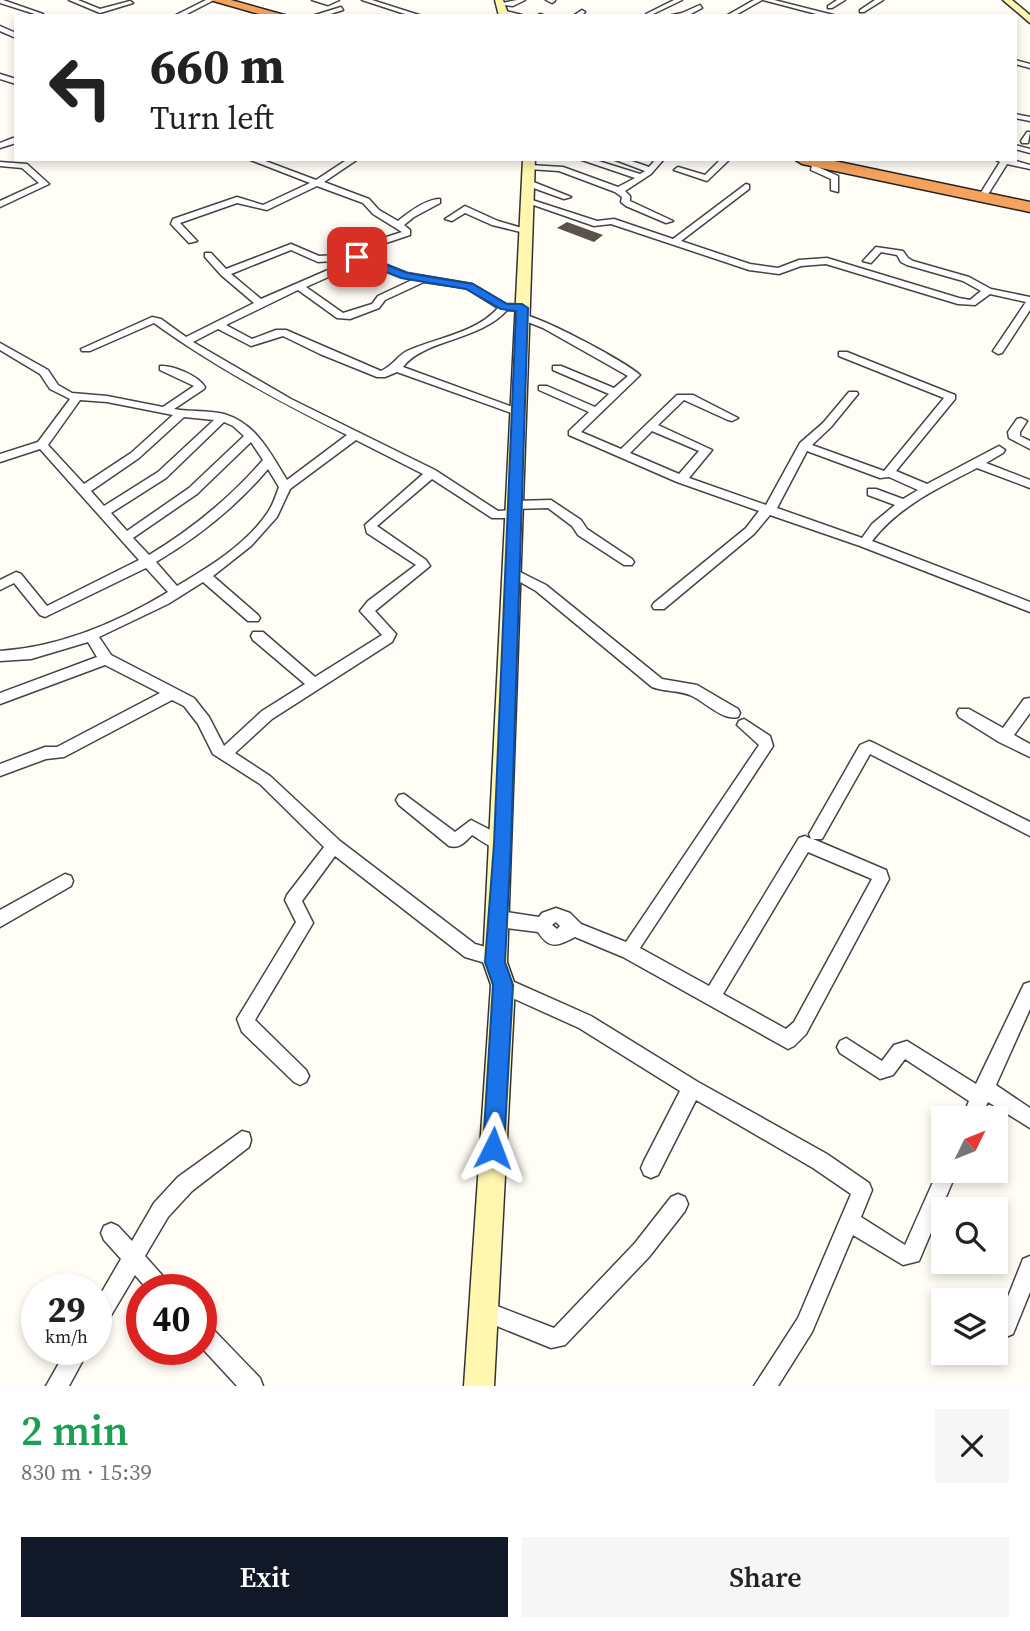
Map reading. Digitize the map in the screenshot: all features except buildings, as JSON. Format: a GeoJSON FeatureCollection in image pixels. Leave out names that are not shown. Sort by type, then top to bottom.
{"type":"FeatureCollection","features":[{"type":"Feature","properties":{"kind":"highway"},"geometry":{"type":"LineString","coordinates":[[214,0],[274,14]]}},
{"type":"Feature","properties":{"kind":"highway"},"geometry":{"type":"LineString","coordinates":[[819,161],[1030,205]]}},
{"type":"Feature","properties":{"kind":"highway"},"geometry":{"type":"LineString","coordinates":[[819,161],[1030,205]]}},
{"type":"Feature","properties":{"kind":"street"},"geometry":{"type":"LineString","coordinates":[[2,3],[18,0]]}},
{"type":"Feature","properties":{"kind":"street"},"geometry":{"type":"LineString","coordinates":[[72,0],[100,14],[130,3]]}},
{"type":"Feature","properties":{"kind":"street"},"geometry":{"type":"LineString","coordinates":[[182,14],[214,0]]}},
{"type":"Feature","properties":{"kind":"street"},"geometry":{"type":"LineString","coordinates":[[315,0],[328,3],[336,0]]}},
{"type":"Feature","properties":{"kind":"street"},"geometry":{"type":"LineString","coordinates":[[501,8],[522,0]]}},
{"type":"Feature","properties":{"kind":"street"},"geometry":{"type":"LineString","coordinates":[[649,14],[679,0]]}},
{"type":"Feature","properties":{"kind":"street"},"geometry":{"type":"LineString","coordinates":[[733,14],[759,0]]}},
{"type":"Feature","properties":{"kind":"street"},"geometry":{"type":"LineString","coordinates":[[766,0],[826,14]]}},
{"type":"Feature","properties":{"kind":"street"},"geometry":{"type":"LineString","coordinates":[[784,14],[806,0]]}},
{"type":"Feature","properties":{"kind":"street"},"geometry":{"type":"LineString","coordinates":[[830,7],[842,0]]}},
{"type":"Feature","properties":{"kind":"street"},"geometry":{"type":"LineString","coordinates":[[862,10],[880,0]]}},
{"type":"Feature","properties":{"kind":"street"},"geometry":{"type":"LineString","coordinates":[[1007,0],[1030,20]]}},
{"type":"Feature","properties":{"kind":"street"},"geometry":{"type":"LineString","coordinates":[[371,1],[412,14]]}},
{"type":"Feature","properties":{"kind":"street"},"geometry":{"type":"LineString","coordinates":[[2,3],[40,14]]}},
{"type":"Feature","properties":{"kind":"street"},"geometry":{"type":"LineString","coordinates":[[685,14],[700,7]]}},
{"type":"Feature","properties":{"kind":"street"},"geometry":{"type":"LineString","coordinates":[[322,14],[341,9]]}},
{"type":"Feature","properties":{"kind":"street"},"geometry":{"type":"LineString","coordinates":[[398,14],[405,12]]}},
{"type":"Feature","properties":{"kind":"street"},"geometry":{"type":"LineString","coordinates":[[185,342],[260,303],[359,258],[377,243],[407,233],[399,225],[376,212],[366,201],[257,161]]}},
{"type":"Feature","properties":{"kind":"street"},"geometry":{"type":"LineString","coordinates":[[192,241],[180,230],[176,221],[237,200],[264,208],[317,183],[351,161]]}},
{"type":"Feature","properties":{"kind":"street"},"geometry":{"type":"LineString","coordinates":[[528,178],[560,169],[567,161]]}},
{"type":"Feature","properties":{"kind":"street"},"geometry":{"type":"LineString","coordinates":[[589,161],[640,177]]}},
{"type":"Feature","properties":{"kind":"street"},"geometry":{"type":"LineString","coordinates":[[623,161],[650,170]]}},
{"type":"Feature","properties":{"kind":"street"},"geometry":{"type":"LineString","coordinates":[[618,190],[626,189],[660,161]]}},
{"type":"Feature","properties":{"kind":"street"},"geometry":{"type":"LineString","coordinates":[[678,170],[707,178],[724,161]]}},
{"type":"Feature","properties":{"kind":"street"},"geometry":{"type":"LineString","coordinates":[[814,161],[814,168],[835,178],[835,190]]}},
{"type":"Feature","properties":{"kind":"street"},"geometry":{"type":"LineString","coordinates":[[985,194],[1002,161]]}},
{"type":"Feature","properties":{"kind":"street"},"geometry":{"type":"LineString","coordinates":[[1006,161],[1030,167]]}},
{"type":"Feature","properties":{"kind":"street"},"geometry":{"type":"LineString","coordinates":[[0,164],[24,166],[45,184],[0,204]]}},
{"type":"Feature","properties":{"kind":"street"},"geometry":{"type":"LineString","coordinates":[[560,169],[618,190],[626,196],[624,199],[629,204],[669,221]]}},
{"type":"Feature","properties":{"kind":"street"},"geometry":{"type":"LineString","coordinates":[[528,178],[567,197]]}},
{"type":"Feature","properties":{"kind":"street"},"geometry":{"type":"LineString","coordinates":[[485,956],[499,919],[517,412],[516,310],[528,178]]}},
{"type":"Feature","properties":{"kind":"street"},"geometry":{"type":"LineString","coordinates":[[528,178],[597,224],[611,221],[749,267],[779,271],[799,262],[827,261],[972,303],[988,290]]}},
{"type":"Feature","properties":{"kind":"street"},"geometry":{"type":"LineString","coordinates":[[675,242],[746,187]]}},
{"type":"Feature","properties":{"kind":"street"},"geometry":{"type":"LineString","coordinates":[[399,225],[411,215],[438,201]]}},
{"type":"Feature","properties":{"kind":"street"},"geometry":{"type":"LineString","coordinates":[[449,219],[465,209],[495,223],[525,230]]}},
{"type":"Feature","properties":{"kind":"street"},"geometry":{"type":"LineString","coordinates":[[225,273],[291,247],[318,259],[359,258],[382,268],[422,279],[470,286],[635,375],[573,433],[681,479],[1030,607]]}},
{"type":"Feature","properties":{"kind":"street"},"geometry":{"type":"LineString","coordinates":[[868,261],[879,249],[889,249],[900,253],[904,260],[910,263],[967,279],[988,290],[1030,301],[998,351]]}},
{"type":"Feature","properties":{"kind":"street"},"geometry":{"type":"LineString","coordinates":[[208,255],[260,303]]}},
{"type":"Feature","properties":{"kind":"street"},"geometry":{"type":"LineString","coordinates":[[299,286],[341,316],[350,316],[376,306],[381,298],[422,279]]}},
{"type":"Feature","properties":{"kind":"street"},"geometry":{"type":"LineString","coordinates":[[218,325],[251,343],[280,332],[286,333],[381,375],[397,368],[407,355],[472,330],[498,314],[516,310]]}},
{"type":"Feature","properties":{"kind":"street"},"geometry":{"type":"LineString","coordinates":[[86,349],[152,320],[287,401],[431,473],[496,515],[513,509],[551,504],[577,523],[582,531],[628,562]]}},
{"type":"Feature","properties":{"kind":"street"},"geometry":{"type":"LineString","coordinates":[[0,346],[44,372],[60,392],[76,398],[107,398],[181,414],[222,418],[237,424],[252,435],[285,486],[283,497],[268,518],[250,538],[205,576],[91,636],[34,655],[0,656]]}},
{"type":"Feature","properties":{"kind":"street"},"geometry":{"type":"LineString","coordinates":[[804,446],[884,475],[890,473],[899,458],[951,397],[843,355]]}},
{"type":"Feature","properties":{"kind":"street"},"geometry":{"type":"LineString","coordinates":[[397,368],[517,412]]}},
{"type":"Feature","properties":{"kind":"street"},"geometry":{"type":"LineString","coordinates":[[557,368],[616,393]]}},
{"type":"Feature","properties":{"kind":"street"},"geometry":{"type":"LineString","coordinates":[[164,369],[198,383],[200,387],[165,410]]}},
{"type":"Feature","properties":{"kind":"street"},"geometry":{"type":"LineString","coordinates":[[543,388],[596,411]]}},
{"type":"Feature","properties":{"kind":"street"},"geometry":{"type":"LineString","coordinates":[[659,606],[750,530],[768,510],[804,446],[827,425],[853,394]]}},
{"type":"Feature","properties":{"kind":"street"},"geometry":{"type":"LineString","coordinates":[[623,453],[681,397],[689,397],[732,418]]}},
{"type":"Feature","properties":{"kind":"street"},"geometry":{"type":"LineString","coordinates":[[0,458],[42,444],[76,398]]}},
{"type":"Feature","properties":{"kind":"street"},"geometry":{"type":"LineString","coordinates":[[84,490],[128,463],[181,414]]}},
{"type":"Feature","properties":{"kind":"street"},"geometry":{"type":"LineString","coordinates":[[104,512],[162,475],[222,418]]}},
{"type":"Feature","properties":{"kind":"street"},"geometry":{"type":"LineString","coordinates":[[1021,421],[1014,432],[1015,438],[1030,445]]}},
{"type":"Feature","properties":{"kind":"street"},"geometry":{"type":"LineString","coordinates":[[650,426],[706,450],[681,479]]}},
{"type":"Feature","properties":{"kind":"street"},"geometry":{"type":"LineString","coordinates":[[126,537],[192,491],[252,435]]}},
{"type":"Feature","properties":{"kind":"street"},"geometry":{"type":"LineString","coordinates":[[285,486],[355,435]]}},
{"type":"Feature","properties":{"kind":"street"},"geometry":{"type":"LineString","coordinates":[[42,444],[176,593]]}},
{"type":"Feature","properties":{"kind":"street"},"geometry":{"type":"LineString","coordinates":[[864,544],[872,532],[905,504],[999,450]]}},
{"type":"Feature","properties":{"kind":"street"},"geometry":{"type":"LineString","coordinates":[[0,585],[16,577],[45,612],[149,562],[180,543],[247,489],[269,461]]}},
{"type":"Feature","properties":{"kind":"street"},"geometry":{"type":"LineString","coordinates":[[978,464],[1030,484]]}},
{"type":"Feature","properties":{"kind":"street"},"geometry":{"type":"LineString","coordinates":[[225,754],[267,715],[332,675],[389,634],[367,611],[424,566],[371,530],[370,525],[431,473]]}},
{"type":"Feature","properties":{"kind":"street"},"geometry":{"type":"LineString","coordinates":[[890,473],[930,490]]}},
{"type":"Feature","properties":{"kind":"street"},"geometry":{"type":"LineString","coordinates":[[872,492],[905,504]]}},
{"type":"Feature","properties":{"kind":"street"},"geometry":{"type":"LineString","coordinates":[[512,572],[541,588],[657,683],[692,689],[765,740],[766,746],[629,951]]}},
{"type":"Feature","properties":{"kind":"street"},"geometry":{"type":"LineString","coordinates":[[205,576],[253,618]]}},
{"type":"Feature","properties":{"kind":"street"},"geometry":{"type":"LineString","coordinates":[[91,636],[106,659],[173,693],[196,709],[218,750],[265,780],[334,846],[485,956],[503,985],[584,1022],[859,1186],[862,1190],[861,1196],[806,1325],[765,1386]]}},
{"type":"Feature","properties":{"kind":"street"},"geometry":{"type":"LineString","coordinates":[[258,636],[314,684]]}},
{"type":"Feature","properties":{"kind":"street"},"geometry":{"type":"LineString","coordinates":[[0,699],[106,659]]}},
{"type":"Feature","properties":{"kind":"street"},"geometry":{"type":"LineString","coordinates":[[1,770],[45,753],[59,753],[173,693]]}},
{"type":"Feature","properties":{"kind":"street"},"geometry":{"type":"LineString","coordinates":[[1004,738],[1029,703]]}},
{"type":"Feature","properties":{"kind":"street"},"geometry":{"type":"LineString","coordinates":[[964,713],[1030,751]]}},
{"type":"Feature","properties":{"kind":"street"},"geometry":{"type":"LineString","coordinates":[[817,834],[865,749],[869,747],[1030,829]]}},
{"type":"Feature","properties":{"kind":"street"},"geometry":{"type":"LineString","coordinates":[[404,800],[455,841],[471,827],[502,844]]}},
{"type":"Feature","properties":{"kind":"street"},"geometry":{"type":"LineString","coordinates":[[499,919],[543,925],[548,918],[556,915],[564,918],[575,929],[629,951],[788,1040],[800,1028],[881,879],[880,875],[805,843],[712,997]]}},
{"type":"Feature","properties":{"kind":"street"},"geometry":{"type":"LineString","coordinates":[[300,1076],[248,1026],[246,1019],[305,923],[293,900],[334,846]]}},
{"type":"Feature","properties":{"kind":"street"},"geometry":{"type":"LineString","coordinates":[[0,919],[65,881]]}},
{"type":"Feature","properties":{"kind":"street"},"geometry":{"type":"LineString","coordinates":[[479,1386],[503,985]]}},
{"type":"Feature","properties":{"kind":"street"},"geometry":{"type":"LineString","coordinates":[[976,1106],[1030,990]]}},
{"type":"Feature","properties":{"kind":"street"},"geometry":{"type":"LineString","coordinates":[[846,1047],[880,1070],[887,1069],[900,1051],[907,1050],[1030,1119]]}},
{"type":"Feature","properties":{"kind":"street"},"geometry":{"type":"LineString","coordinates":[[651,1168],[692,1088]]}},
{"type":"Feature","properties":{"kind":"street"},"geometry":{"type":"LineString","coordinates":[[112,1296],[162,1210],[174,1195],[242,1140]]}},
{"type":"Feature","properties":{"kind":"street"},"geometry":{"type":"LineString","coordinates":[[851,1222],[903,1255],[912,1254],[943,1183]]}},
{"type":"Feature","properties":{"kind":"street"},"geometry":{"type":"LineString","coordinates":[[484,1311],[551,1338],[558,1338],[642,1250],[678,1203]]}},
{"type":"Feature","properties":{"kind":"street"},"geometry":{"type":"LineString","coordinates":[[111,1233],[147,1274]]}},
{"type":"Feature","properties":{"kind":"street"},"geometry":{"type":"LineString","coordinates":[[1008,1322],[1030,1266]]}},
{"type":"Feature","properties":{"kind":"street"},"geometry":{"type":"LineString","coordinates":[[217,1349],[252,1386]]}},
{"type":"Feature","properties":{"kind":"street"},"geometry":{"type":"LineString","coordinates":[[57,1386],[69,1365]]}},
{"type":"Feature","properties":{"kind":"route"},"geometry":{"type":"LineString","coordinates":[[357,257],[405,276],[470,286],[505,307],[522,308],[499,919],[495,962],[503,985],[493,1148]]}}]}
